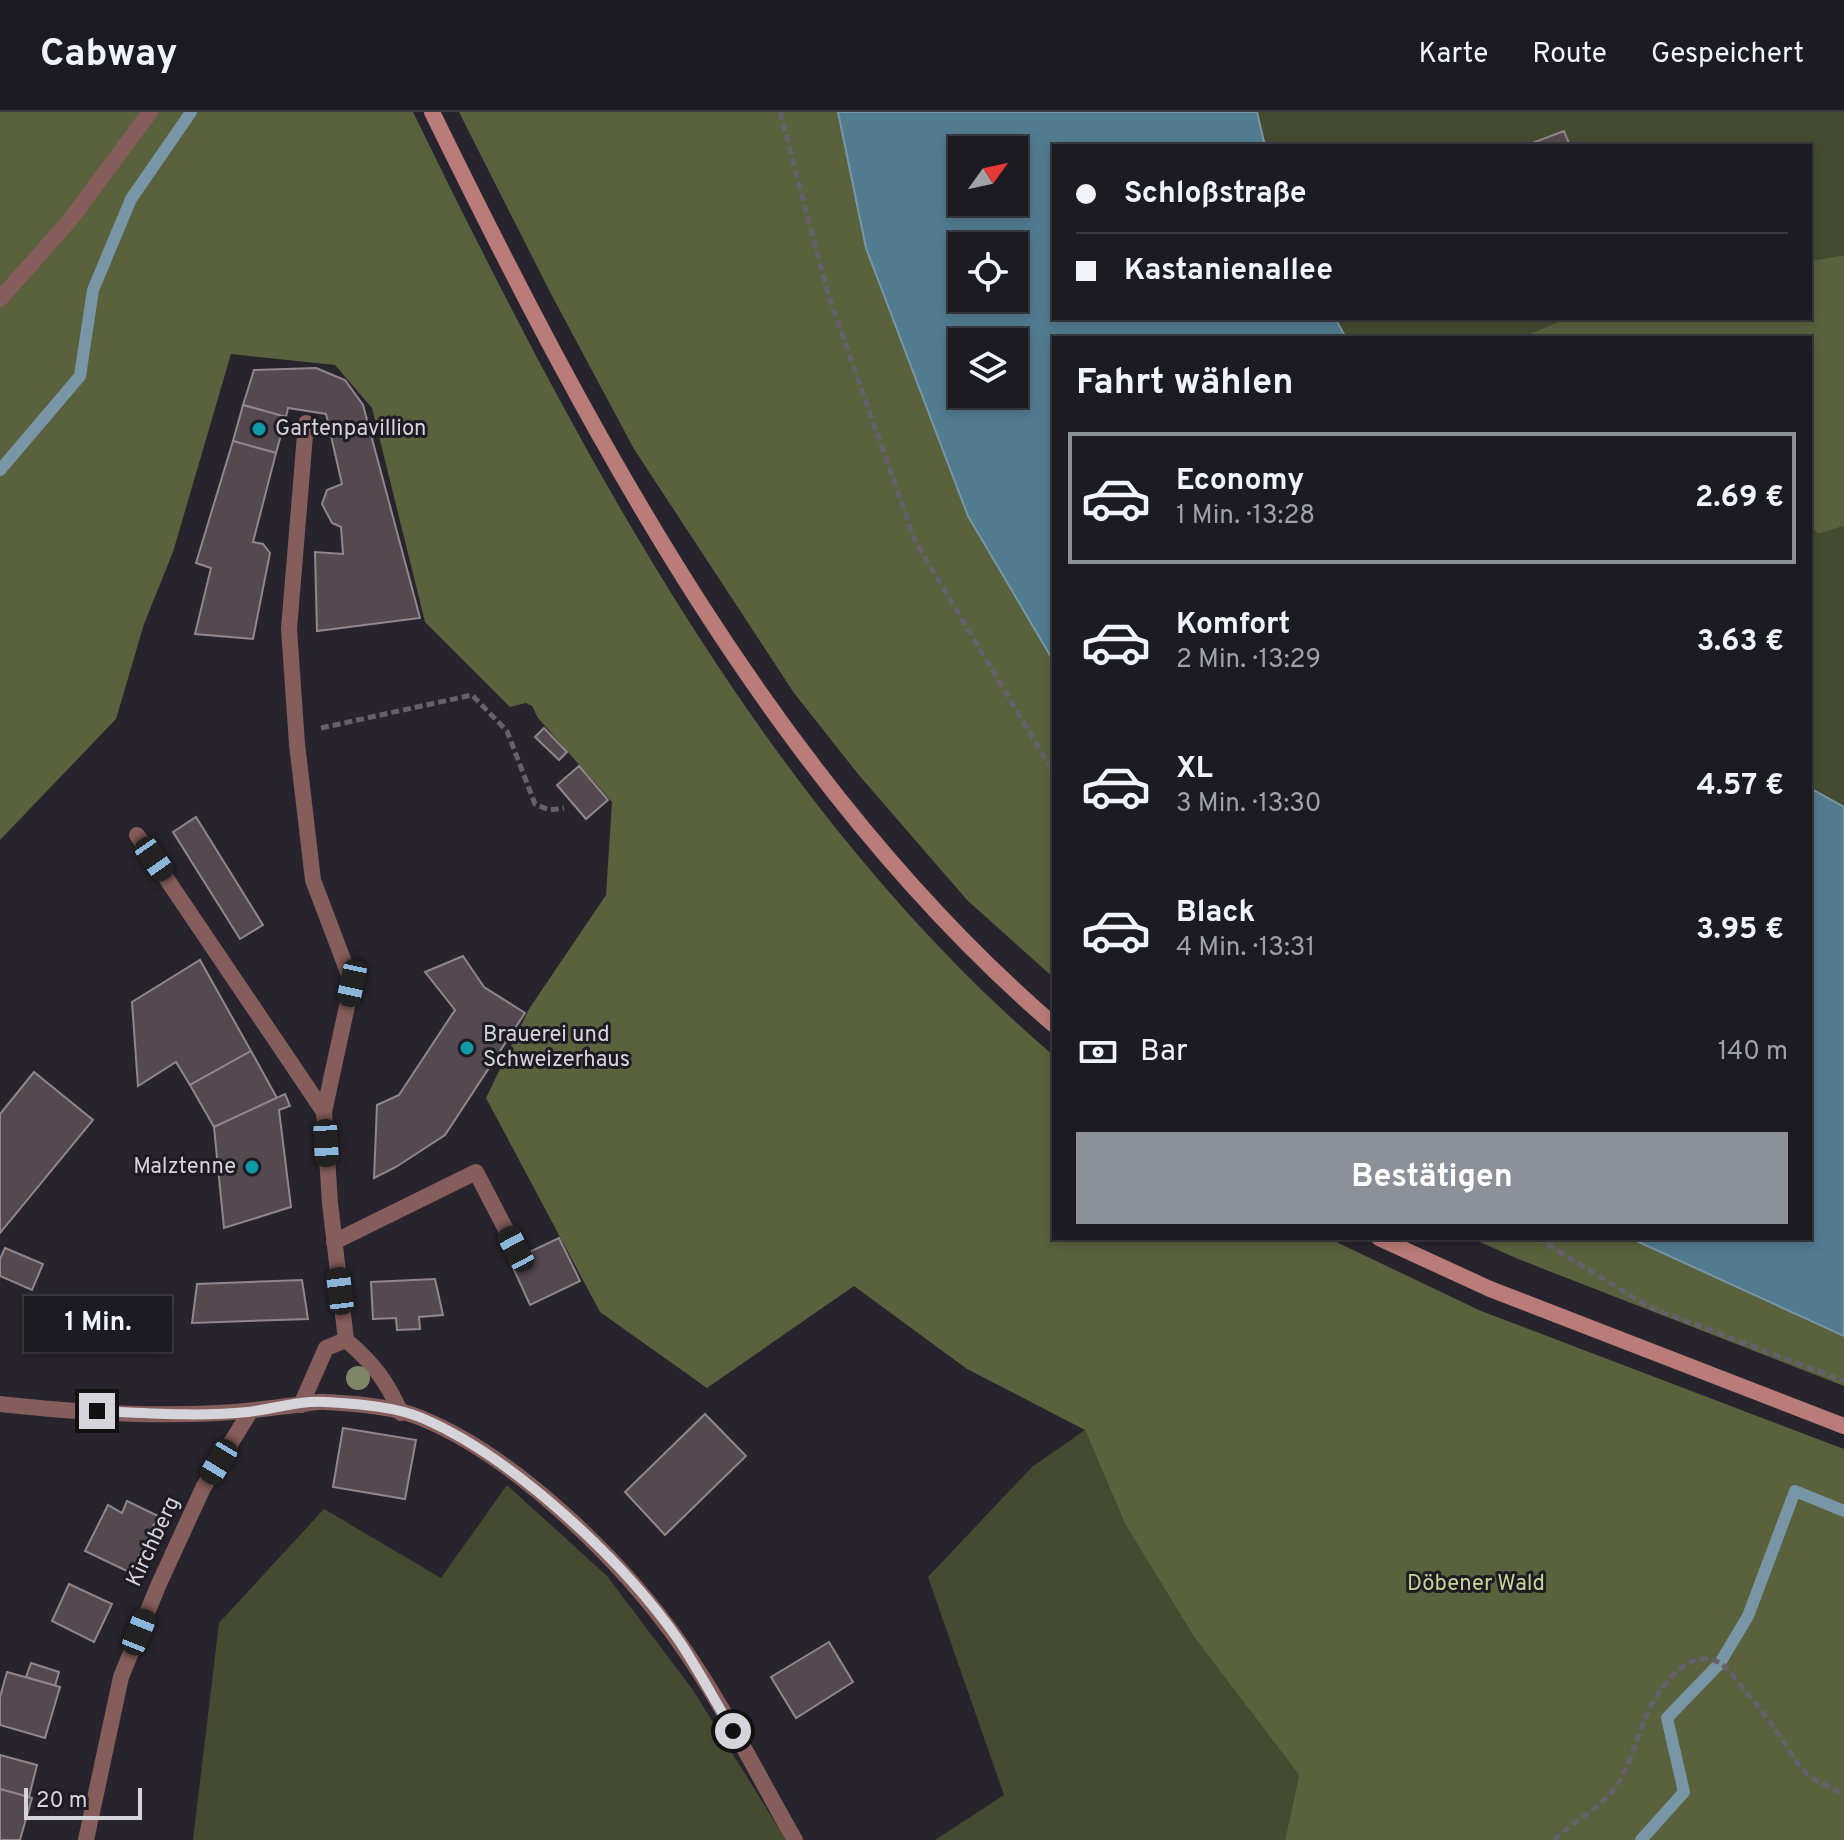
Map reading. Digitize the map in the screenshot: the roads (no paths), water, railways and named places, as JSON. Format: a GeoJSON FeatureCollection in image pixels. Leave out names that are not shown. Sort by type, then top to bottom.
{"type":"FeatureCollection","features":[{"type":"Feature","properties":{"kind":"main road"},"geometry":{"type":"LineString","coordinates":[[432,112],[483,215],[608,449],[688,582],[750,677],[814,766],[923,897],[1023,999],[1052,1023]]}},
{"type":"Feature","properties":{"kind":"main road"},"geometry":{"type":"LineString","coordinates":[[1383,1240],[1490,1289],[1844,1426]]}},
{"type":"Feature","properties":{"kind":"street"},"geometry":{"type":"LineString","coordinates":[[0,299],[70,220],[150,112]]}},
{"type":"Feature","properties":{"kind":"street"},"geometry":{"type":"LineString","coordinates":[[306,423],[289,629],[297,734],[313,880],[352,983],[324,1112],[334,1242],[346,1340],[370,1360],[387,1383],[401,1413]]}},
{"type":"Feature","properties":{"kind":"street"},"geometry":{"type":"LineString","coordinates":[[137,835],[324,1112]]}},
{"type":"Feature","properties":{"kind":"street"},"geometry":{"type":"LineString","coordinates":[[334,1242],[476,1172],[516,1249]]}},
{"type":"Feature","properties":{"kind":"street"},"geometry":{"type":"LineString","coordinates":[[301,1405],[326,1348],[346,1340]]}},
{"type":"Feature","properties":{"kind":"street"},"geometry":{"type":"LineString","coordinates":[[0,1404],[127,1412],[250,1412],[322,1402],[419,1417],[501,1464],[541,1495],[627,1577],[679,1641],[795,1840]]}},
{"type":"Feature","properties":{"kind":"street","name":"Kirchberg"},"geometry":{"type":"LineString","coordinates":[[86,1840],[121,1677],[203,1488],[250,1412]]}},
{"type":"Feature","properties":{"kind":"water"},"geometry":{"type":"Polygon","coordinates":[[[838,112],[1257,112],[1265,144],[1052,144],[1052,320],[1336,320],[1345,336],[1052,336],[1052,659],[968,516],[866,248],[838,112]]]}},
{"type":"Feature","properties":{"kind":"water"},"geometry":{"type":"Polygon","coordinates":[[[1812,789],[1844,807],[1844,1336],[1634,1240],[1812,1240],[1812,789]]]}},
{"type":"Feature","properties":{"kind":"waterway"},"geometry":{"type":"LineString","coordinates":[[0,470],[80,376],[93,290],[131,199],[191,112]]}},
{"type":"Feature","properties":{"kind":"waterway"},"geometry":{"type":"LineString","coordinates":[[1641,1840],[1684,1792],[1667,1718],[1720,1663],[1748,1616],[1795,1491],[1844,1511]]}},
{"type":"Feature","properties":{"kind":"place","name":"Gartenpavillion"},"geometry":{"type":"Point","coordinates":[259,429]}},
{"type":"Feature","properties":{"kind":"place","name":"Brauerei und Schweizerhaus"},"geometry":{"type":"Point","coordinates":[467,1048]}},
{"type":"Feature","properties":{"kind":"place","name":"Malztenne"},"geometry":{"type":"Point","coordinates":[252,1167]}},
{"type":"Feature","properties":{"kind":"park label","name":"Döbener Wald"},"geometry":{"type":"Point","coordinates":[1476,1584]}}]}
